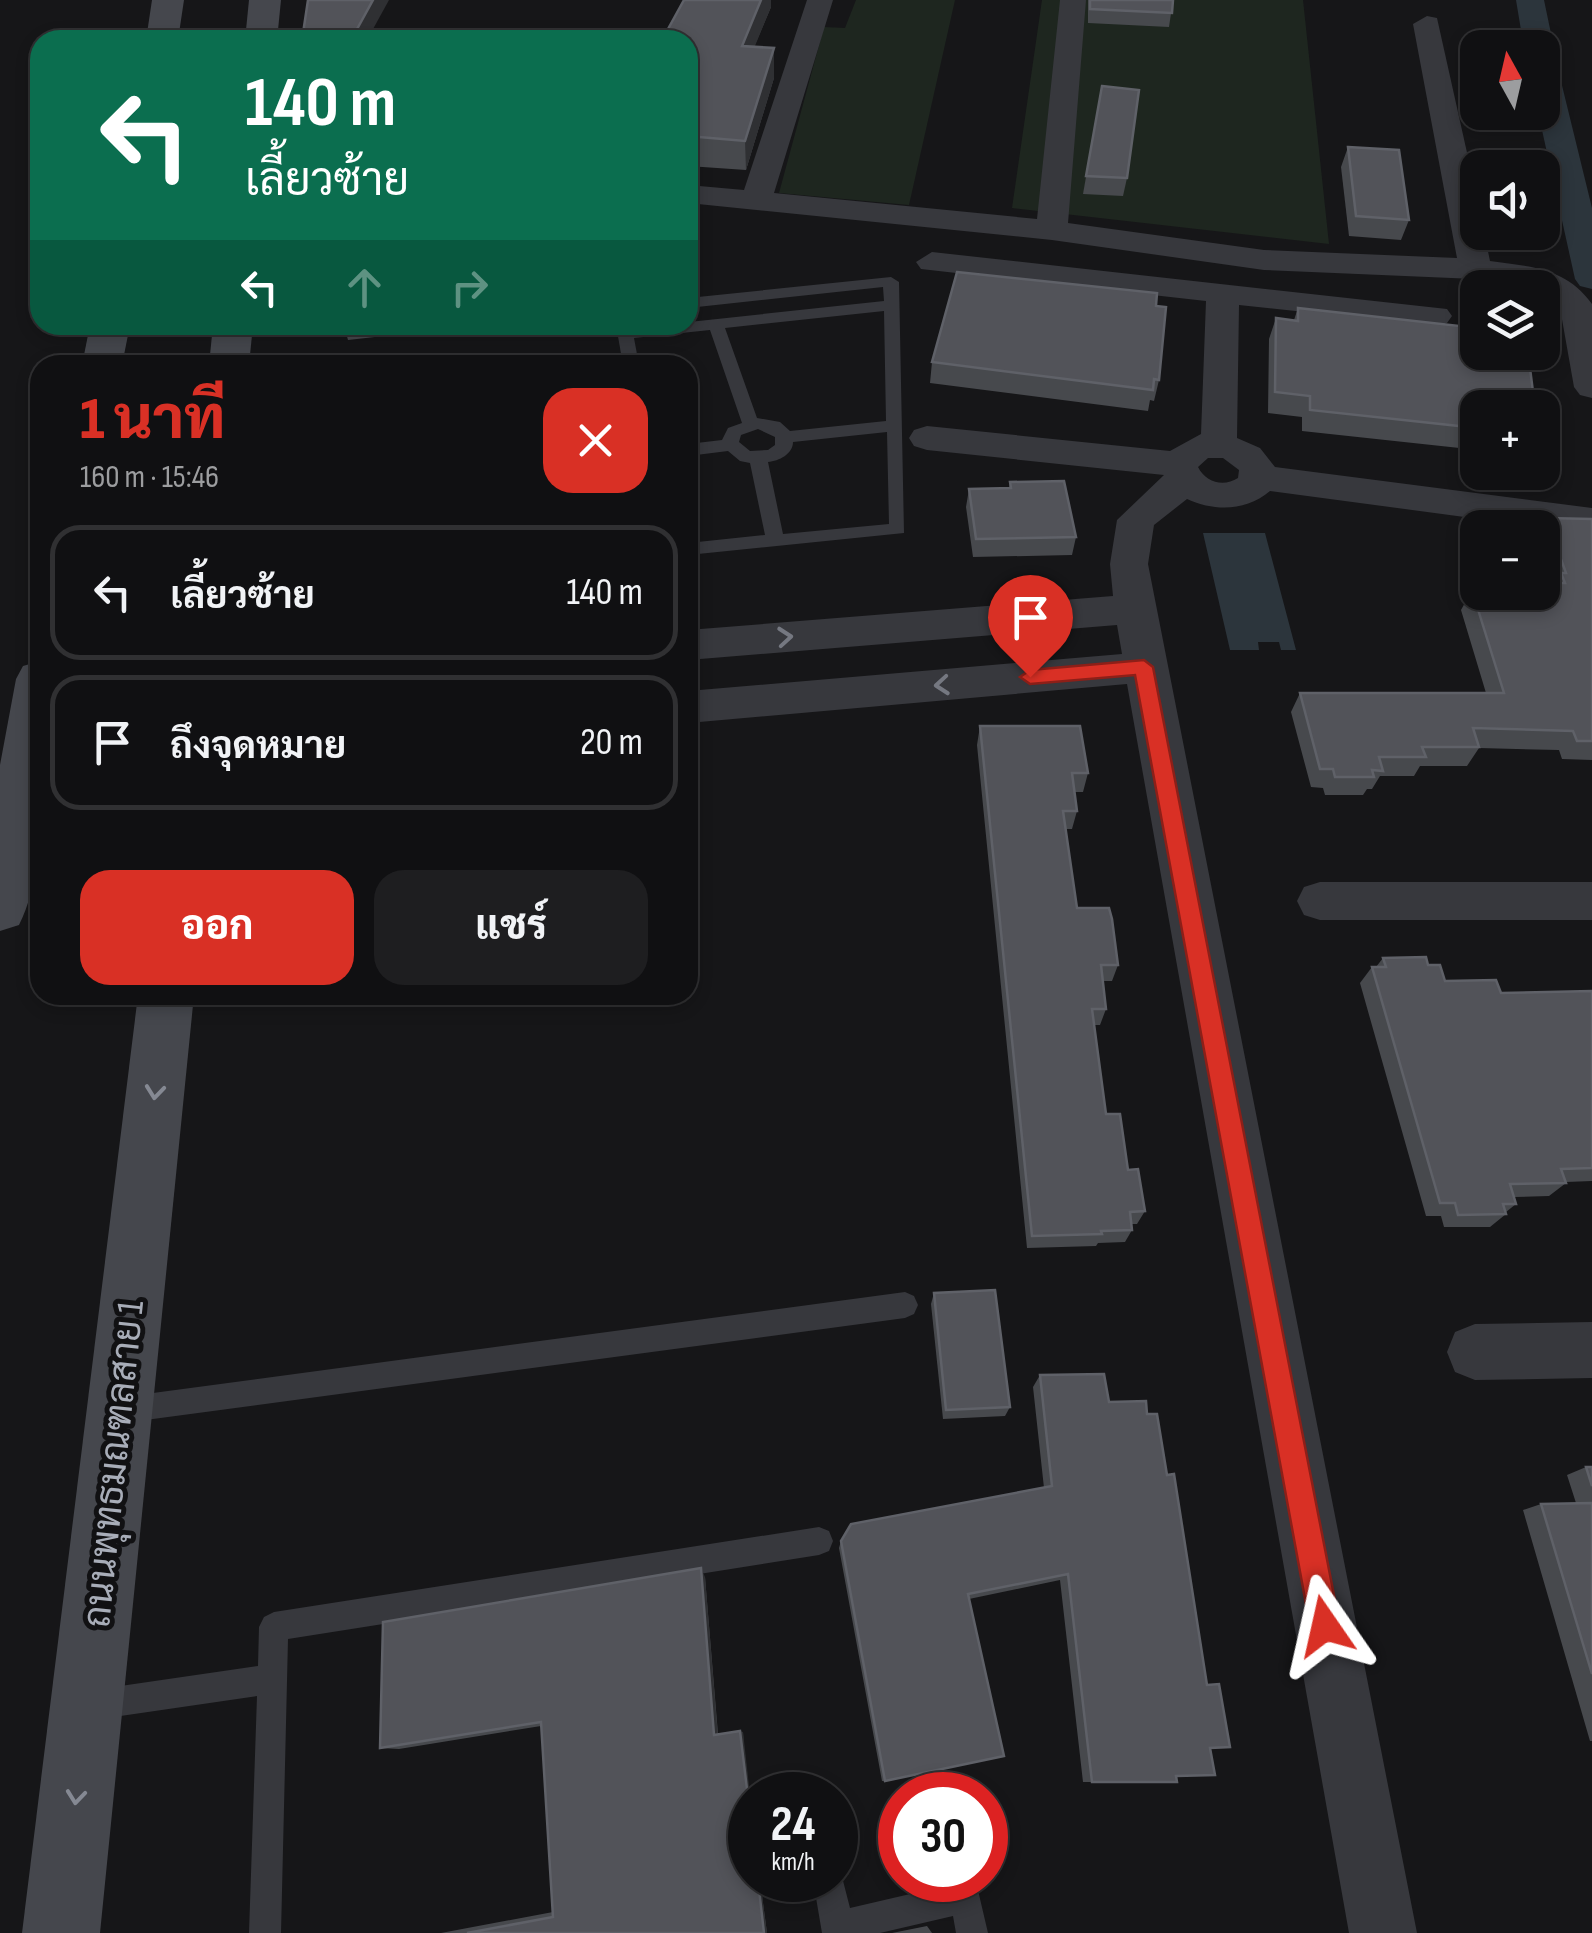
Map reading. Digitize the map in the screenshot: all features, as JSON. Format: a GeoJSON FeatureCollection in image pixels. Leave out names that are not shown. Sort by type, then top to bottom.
{"type":"FeatureCollection","features":[{"type":"Feature","properties":{"kind":"main road"},"geometry":{"type":"LineString","coordinates":[[164,30],[168,0]]}},
{"type":"Feature","properties":{"kind":"main road"},"geometry":{"type":"LineString","coordinates":[[262,30],[265,0]]}},
{"type":"Feature","properties":{"kind":"main road"},"geometry":{"type":"LineString","coordinates":[[0,910],[30,736]]}},
{"type":"Feature","properties":{"kind":"main road","name":"ถนนพุทธมณฑลสาย 1"},"geometry":{"type":"LineString","coordinates":[[61,1933],[165,1005]]}},
{"type":"Feature","properties":{"kind":"street"},"geometry":{"type":"LineString","coordinates":[[757,199],[820,0]]}},
{"type":"Feature","properties":{"kind":"street"},"geometry":{"type":"LineString","coordinates":[[1052,230],[1074,0]]}},
{"type":"Feature","properties":{"kind":"street"},"geometry":{"type":"LineString","coordinates":[[1427,24],[1474,269]]}},
{"type":"Feature","properties":{"kind":"street"},"geometry":{"type":"LineString","coordinates":[[698,195],[1052,230],[1264,260],[1474,269],[1548,278],[1576,305],[1592,386]]}},
{"type":"Feature","properties":{"kind":"street"},"geometry":{"type":"LineString","coordinates":[[932,262],[1434,316]]}},
{"type":"Feature","properties":{"kind":"street"},"geometry":{"type":"LineString","coordinates":[[1223,293],[1194,464],[1204,494],[1228,497],[1249,491],[1259,477]]}},
{"type":"Feature","properties":{"kind":"street"},"geometry":{"type":"LineString","coordinates":[[911,432],[1194,464],[1246,455],[1259,477]]}},
{"type":"Feature","properties":{"kind":"street"},"geometry":{"type":"LineString","coordinates":[[1194,464],[1136,520],[1129,564],[1134,609],[1383,1933]]}},
{"type":"Feature","properties":{"kind":"street"},"geometry":{"type":"LineString","coordinates":[[1259,477],[1592,521]]}},
{"type":"Feature","properties":{"kind":"street"},"geometry":{"type":"LineString","coordinates":[[698,644],[1134,609]]}},
{"type":"Feature","properties":{"kind":"street"},"geometry":{"type":"LineString","coordinates":[[698,706],[1144,667]]}},
{"type":"Feature","properties":{"kind":"street"},"geometry":{"type":"LineString","coordinates":[[1320,900],[1592,901]]}},
{"type":"Feature","properties":{"kind":"street"},"geometry":{"type":"LineString","coordinates":[[1475,1352],[1592,1350]]}},
{"type":"Feature","properties":{"kind":"lane"},"geometry":{"type":"LineString","coordinates":[[698,301],[891,282],[911,432],[898,529],[698,549]]}},
{"type":"Feature","properties":{"kind":"lane"},"geometry":{"type":"LineString","coordinates":[[698,325],[892,305]]}},
{"type":"Feature","properties":{"kind":"lane"},"geometry":{"type":"LineString","coordinates":[[716,324],[752,424]]}},
{"type":"Feature","properties":{"kind":"lane"},"geometry":{"type":"LineString","coordinates":[[784,437],[779,452],[758,458],[738,454],[731,444],[734,432],[752,424],[774,426],[784,437],[911,432]]}},
{"type":"Feature","properties":{"kind":"lane"},"geometry":{"type":"LineString","coordinates":[[698,449],[731,444]]}},
{"type":"Feature","properties":{"kind":"lane"},"geometry":{"type":"LineString","coordinates":[[758,458],[775,541]]}},
{"type":"Feature","properties":{"kind":"lane"},"geometry":{"type":"LineString","coordinates":[[120,1410],[904,1305]]}},
{"type":"Feature","properties":{"kind":"lane"},"geometry":{"type":"LineString","coordinates":[[266,1933],[274,1627],[820,1541]]}},
{"type":"Feature","properties":{"kind":"lane"},"geometry":{"type":"LineString","coordinates":[[86,1706],[272,1679]]}},
{"type":"Feature","properties":{"kind":"lane"},"geometry":{"type":"LineString","coordinates":[[833,1902],[837,1930],[966,1897],[972,1933]]}},
{"type":"Feature","properties":{"kind":"shaded area"},"geometry":{"type":"Polygon","coordinates":[[[856,0],[955,0],[909,205],[779,193],[824,27],[845,28],[856,0]]]}},
{"type":"Feature","properties":{"kind":"shaded area"},"geometry":{"type":"Polygon","coordinates":[[[1042,0],[1303,0],[1329,244],[1012,208],[1042,0]]]}},
{"type":"Feature","properties":{"kind":"shaded area"},"geometry":{"type":"Polygon","coordinates":[[[1203,533],[1265,533],[1296,650],[1281,650],[1279,642],[1258,642],[1259,650],[1230,650],[1203,533]]]}},
{"type":"Feature","properties":{"kind":"building"},"geometry":{"type":"Polygon","coordinates":[[[308,0],[373,0],[356,30],[304,30],[308,0]]]}},
{"type":"Feature","properties":{"kind":"building"},"geometry":{"type":"Polygon","coordinates":[[[684,0],[761,0],[742,46],[774,48],[745,141],[698,137],[698,30],[668,30],[684,0]]]}},
{"type":"Feature","properties":{"kind":"building"},"geometry":{"type":"Polygon","coordinates":[[[1090,0],[1173,0],[1172,13],[1090,9],[1090,0]]]}},
{"type":"Feature","properties":{"kind":"building"},"geometry":{"type":"Polygon","coordinates":[[[1102,86],[1139,90],[1127,178],[1086,176],[1102,86]]]}},
{"type":"Feature","properties":{"kind":"building"},"geometry":{"type":"Polygon","coordinates":[[[1348,147],[1399,150],[1409,220],[1356,216],[1348,147]]]}},
{"type":"Feature","properties":{"kind":"building"},"geometry":{"type":"Polygon","coordinates":[[[957,272],[1157,293],[1156,306],[1166,307],[1159,380],[1154,379],[1153,390],[932,362],[957,272]]]}},
{"type":"Feature","properties":{"kind":"building"},"geometry":{"type":"Polygon","coordinates":[[[1298,308],[1460,326],[1460,370],[1530,370],[1533,390],[1460,390],[1460,426],[1310,410],[1310,396],[1275,392],[1276,318],[1298,321],[1298,308]]]}},
{"type":"Feature","properties":{"kind":"building"},"geometry":{"type":"Polygon","coordinates":[[[1064,481],[1076,537],[976,539],[969,489],[1011,488],[1010,482],[1064,481]]]}},
{"type":"Feature","properties":{"kind":"building"},"geometry":{"type":"Polygon","coordinates":[[[1560,518],[1592,519],[1592,741],[1577,741],[1573,731],[1473,728],[1479,747],[1422,747],[1426,757],[1379,757],[1383,771],[1372,770],[1374,777],[1335,777],[1333,769],[1320,769],[1300,693],[1504,693],[1478,610],[1560,610],[1560,583],[1565,583],[1561,573],[1566,573],[1560,556],[1560,518]]]}},
{"type":"Feature","properties":{"kind":"building"},"geometry":{"type":"Polygon","coordinates":[[[980,726],[1080,726],[1088,773],[1072,773],[1077,811],[1063,811],[1077,908],[1109,908],[1112,919],[1118,965],[1101,965],[1106,1009],[1092,1009],[1106,1114],[1120,1114],[1128,1170],[1138,1169],[1145,1211],[1130,1212],[1132,1230],[1032,1236],[980,726]]]}},
{"type":"Feature","properties":{"kind":"building"},"geometry":{"type":"Polygon","coordinates":[[[1426,957],[1428,965],[1440,965],[1445,981],[1496,980],[1501,993],[1592,991],[1592,1168],[1561,1169],[1566,1183],[1510,1184],[1516,1204],[1503,1204],[1506,1214],[1458,1215],[1455,1203],[1440,1203],[1372,967],[1386,967],[1383,958],[1426,957]]]}},
{"type":"Feature","properties":{"kind":"building"},"geometry":{"type":"Polygon","coordinates":[[[995,1290],[1010,1407],[946,1410],[934,1293],[995,1290]]]}},
{"type":"Feature","properties":{"kind":"building"},"geometry":{"type":"Polygon","coordinates":[[[1104,1374],[1109,1402],[1146,1401],[1147,1414],[1157,1414],[1167,1475],[1174,1474],[1207,1685],[1219,1684],[1230,1747],[1210,1748],[1215,1775],[1176,1776],[1177,1782],[1092,1782],[1068,1574],[968,1594],[1004,1756],[928,1772],[883,1772],[841,1541],[851,1524],[1052,1486],[1040,1375],[1104,1374]]]}},
{"type":"Feature","properties":{"kind":"building"},"geometry":{"type":"Polygon","coordinates":[[[1592,1503],[1592,1674],[1541,1504],[1592,1503]]]}},
{"type":"Feature","properties":{"kind":"building"},"geometry":{"type":"Polygon","coordinates":[[[701,1568],[714,1735],[740,1731],[745,1772],[728,1772],[728,1902],[760,1902],[764,1933],[467,1933],[553,1917],[541,1722],[380,1748],[383,1622],[701,1568]]]}},
{"type":"Feature","properties":{"kind":"waterway"},"geometry":{"type":"LineString","coordinates":[[1530,0],[1536,30]]}},
{"type":"Feature","properties":{"kind":"waterway"},"geometry":{"type":"LineString","coordinates":[[1557,130],[1592,279]]}},
{"type":"Feature","properties":{"kind":"route"},"geometry":{"type":"LineString","coordinates":[[1030,677],[1144,667],[1325,1626]]}}]}
